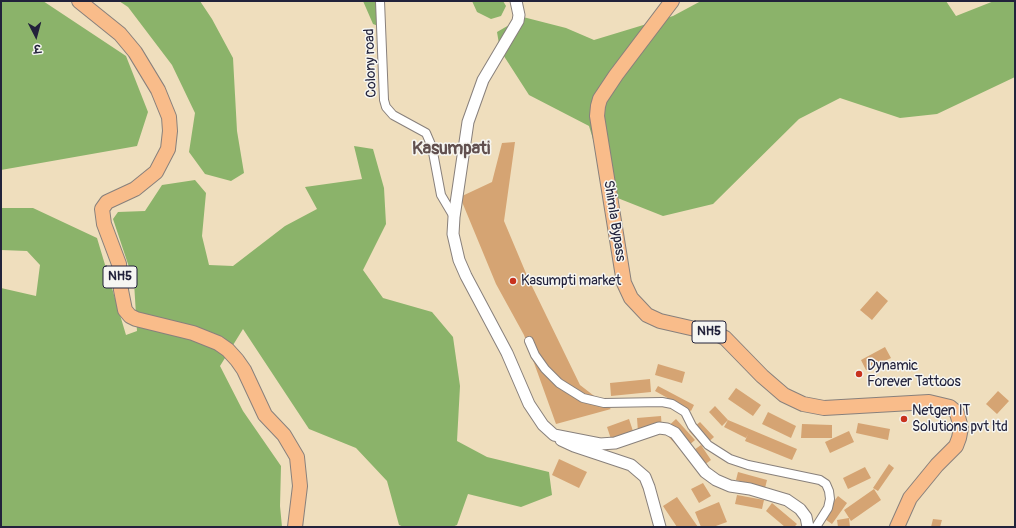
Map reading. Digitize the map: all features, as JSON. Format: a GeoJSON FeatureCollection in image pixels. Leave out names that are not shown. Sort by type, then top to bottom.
{"type":"FeatureCollection","features":[{"type":"Feature","properties":{"kind":"highway","name":"NH5"},"geometry":{"type":"LineString","coordinates":[[79,1],[120,34],[135,52],[158,90],[169,117],[170,131],[168,149],[161,164],[143,183],[107,202],[102,209],[104,224],[119,264],[121,290],[126,310],[130,316],[136,319],[193,332],[218,343],[237,360],[247,375],[257,402],[265,415],[284,435],[297,457],[300,486],[295,527]]}},
{"type":"Feature","properties":{"kind":"highway","name":"Shimla Bypass"},"geometry":{"type":"LineString","coordinates":[[672,1],[616,75],[600,98],[598,106],[597,116],[624,284],[631,298],[647,315],[660,321],[711,332],[725,338],[779,391],[803,404],[824,408],[929,402],[950,408],[957,413],[961,428],[956,446],[937,465],[910,498],[897,527]]}},
{"type":"Feature","properties":{"kind":"street","name":"Colony road"},"geometry":{"type":"LineString","coordinates":[[380,1],[384,100],[386,107],[393,115],[426,134],[432,147],[441,195],[454,217]]}},
{"type":"Feature","properties":{"kind":"street"},"geometry":{"type":"LineString","coordinates":[[516,1],[519,19],[483,80],[468,122],[454,217],[454,234],[459,260],[480,305],[507,353],[529,404],[543,425],[565,443],[631,465],[638,470],[645,477],[649,487],[660,527]]}},
{"type":"Feature","properties":{"kind":"street"},"geometry":{"type":"LineString","coordinates":[[529,341],[535,355],[545,369],[559,383],[583,398],[604,403],[656,402],[672,404],[685,412],[692,426],[708,445],[730,458],[755,467],[820,480],[826,484],[829,490],[830,499],[828,508],[816,527]]}},
{"type":"Feature","properties":{"kind":"street"},"geometry":{"type":"LineString","coordinates":[[554,435],[600,444],[608,444],[650,430],[667,429],[674,433],[705,472],[716,480],[730,486],[750,489],[787,500],[800,509],[806,517],[808,527]]}},
{"type":"Feature","properties":{"kind":"green space"},"geometry":{"type":"Polygon","coordinates":[[[1,1],[43,1],[126,56],[148,112],[137,146],[1,170],[1,1]]]}},
{"type":"Feature","properties":{"kind":"green space"},"geometry":{"type":"Polygon","coordinates":[[[119,1],[200,1],[212,19],[233,58],[237,131],[244,173],[231,181],[205,174],[189,152],[195,113],[172,65],[128,7],[119,1]]]}},
{"type":"Feature","properties":{"kind":"green space"},"geometry":{"type":"Polygon","coordinates":[[[363,1],[377,1],[381,27],[373,24],[363,1]]]}},
{"type":"Feature","properties":{"kind":"green space"},"geometry":{"type":"Polygon","coordinates":[[[472,1],[503,1],[506,6],[501,16],[491,19],[477,12],[472,1]]]}},
{"type":"Feature","properties":{"kind":"green space"},"geometry":{"type":"Polygon","coordinates":[[[701,1],[946,1],[956,16],[994,1],[1015,1],[1015,77],[937,114],[900,118],[840,98],[799,119],[713,204],[663,216],[610,195],[589,126],[529,95],[500,50],[497,32],[523,17],[566,28],[594,40],[673,16],[701,1]]]}},
{"type":"Feature","properties":{"kind":"green space"},"geometry":{"type":"Polygon","coordinates":[[[354,146],[373,149],[384,188],[386,224],[363,270],[383,298],[432,312],[453,337],[460,386],[457,441],[487,457],[549,472],[552,495],[521,507],[468,494],[457,525],[452,527],[404,527],[399,525],[387,481],[356,448],[309,429],[243,329],[220,366],[243,411],[281,466],[280,506],[282,527],[1,527],[1,288],[36,296],[40,265],[27,251],[1,250],[1,208],[33,208],[97,238],[126,335],[137,331],[134,282],[113,219],[118,212],[145,211],[162,185],[195,180],[206,193],[202,236],[209,265],[233,266],[285,226],[317,209],[305,187],[362,179],[354,146]]]}},
{"type":"Feature","properties":{"kind":"building","name":"Kasumpti market"},"geometry":{"type":"Polygon","coordinates":[[[515,142],[504,221],[528,278],[580,385],[611,409],[556,424],[524,335],[496,284],[460,197],[492,182],[502,143],[515,142]]]}},
{"type":"Feature","properties":{"kind":"building"},"geometry":{"type":"Polygon","coordinates":[[[877,291],[888,301],[872,320],[860,310],[877,291]]]}},
{"type":"Feature","properties":{"kind":"building"},"geometry":{"type":"Polygon","coordinates":[[[885,347],[891,358],[866,370],[861,360],[885,347]]]}},
{"type":"Feature","properties":{"kind":"building"},"geometry":{"type":"Polygon","coordinates":[[[658,364],[685,372],[682,383],[655,375],[658,364]]]}},
{"type":"Feature","properties":{"kind":"building"},"geometry":{"type":"Polygon","coordinates":[[[650,379],[651,392],[611,396],[610,383],[650,379]]]}},
{"type":"Feature","properties":{"kind":"building"},"geometry":{"type":"Polygon","coordinates":[[[658,386],[694,405],[691,411],[655,391],[658,386]]]}},
{"type":"Feature","properties":{"kind":"building"},"geometry":{"type":"Polygon","coordinates":[[[736,388],[761,405],[753,416],[728,399],[736,388]]]}},
{"type":"Feature","properties":{"kind":"building"},"geometry":{"type":"Polygon","coordinates":[[[998,391],[1009,401],[997,414],[986,404],[998,391]]]}},
{"type":"Feature","properties":{"kind":"building"},"geometry":{"type":"Polygon","coordinates":[[[715,406],[728,420],[722,426],[709,412],[715,406]]]}},
{"type":"Feature","properties":{"kind":"building"},"geometry":{"type":"Polygon","coordinates":[[[768,412],[796,426],[791,438],[762,424],[768,412]]]}},
{"type":"Feature","properties":{"kind":"building"},"geometry":{"type":"Polygon","coordinates":[[[661,416],[662,430],[638,432],[637,418],[661,416]]]}},
{"type":"Feature","properties":{"kind":"building"},"geometry":{"type":"Polygon","coordinates":[[[629,419],[633,431],[611,439],[607,427],[629,419]]]}},
{"type":"Feature","properties":{"kind":"building"},"geometry":{"type":"Polygon","coordinates":[[[676,419],[695,440],[682,451],[663,431],[676,419]]]}},
{"type":"Feature","properties":{"kind":"building"},"geometry":{"type":"Polygon","coordinates":[[[728,420],[797,449],[792,460],[745,441],[748,434],[746,438],[724,427],[728,420]]]}},
{"type":"Feature","properties":{"kind":"building"},"geometry":{"type":"Polygon","coordinates":[[[700,422],[714,437],[703,447],[689,431],[700,422]]]}},
{"type":"Feature","properties":{"kind":"building"},"geometry":{"type":"Polygon","coordinates":[[[858,423],[890,429],[888,440],[856,433],[858,423]]]}},
{"type":"Feature","properties":{"kind":"building"},"geometry":{"type":"Polygon","coordinates":[[[802,424],[832,425],[832,438],[801,438],[802,424]]]}},
{"type":"Feature","properties":{"kind":"building"},"geometry":{"type":"Polygon","coordinates":[[[849,431],[854,442],[830,453],[825,442],[849,431]]]}},
{"type":"Feature","properties":{"kind":"building"},"geometry":{"type":"Polygon","coordinates":[[[701,445],[711,460],[704,465],[694,450],[701,445]]]}},
{"type":"Feature","properties":{"kind":"building"},"geometry":{"type":"Polygon","coordinates":[[[559,459],[587,472],[579,488],[552,475],[559,459]]]}},
{"type":"Feature","properties":{"kind":"building"},"geometry":{"type":"Polygon","coordinates":[[[889,464],[894,468],[878,491],[873,488],[889,464]]]}},
{"type":"Feature","properties":{"kind":"building"},"geometry":{"type":"Polygon","coordinates":[[[865,467],[871,478],[848,489],[843,478],[865,467]]]}},
{"type":"Feature","properties":{"kind":"building"},"geometry":{"type":"Polygon","coordinates":[[[738,472],[767,480],[765,488],[736,480],[738,472]]]}},
{"type":"Feature","properties":{"kind":"building"},"geometry":{"type":"Polygon","coordinates":[[[703,483],[711,496],[699,503],[691,489],[703,483]]]}},
{"type":"Feature","properties":{"kind":"building"},"geometry":{"type":"Polygon","coordinates":[[[874,489],[881,500],[851,521],[844,510],[874,489]]]}},
{"type":"Feature","properties":{"kind":"building"},"geometry":{"type":"Polygon","coordinates":[[[737,495],[764,500],[762,509],[735,504],[737,495]]]}},
{"type":"Feature","properties":{"kind":"building"},"geometry":{"type":"Polygon","coordinates":[[[838,496],[847,503],[832,524],[822,517],[838,496]]]}},
{"type":"Feature","properties":{"kind":"building"},"geometry":{"type":"Polygon","coordinates":[[[677,497],[698,527],[677,527],[663,506],[677,497]]]}},
{"type":"Feature","properties":{"kind":"building"},"geometry":{"type":"Polygon","coordinates":[[[719,502],[727,522],[713,527],[701,527],[695,512],[719,502]]]}},
{"type":"Feature","properties":{"kind":"building"},"geometry":{"type":"Polygon","coordinates":[[[772,503],[797,524],[794,527],[785,527],[766,511],[772,503]]]}},
{"type":"Feature","properties":{"kind":"building"},"geometry":{"type":"Polygon","coordinates":[[[849,518],[850,527],[838,527],[837,520],[849,518]]]}},
{"type":"Feature","properties":{"kind":"building"},"geometry":{"type":"Polygon","coordinates":[[[933,519],[942,520],[940,527],[931,527],[933,519]]]}},
{"type":"Feature","properties":{"kind":"place","name":"Kasumpti market"},"geometry":{"type":"Point","coordinates":[513,281]}},
{"type":"Feature","properties":{"kind":"place","name":"Dynamic Forever Tattoos"},"geometry":{"type":"Point","coordinates":[859,374]}},
{"type":"Feature","properties":{"kind":"place","name":"Netgen IT Solutions pvt ltd"},"geometry":{"type":"Point","coordinates":[904,419]}},
{"type":"Feature","properties":{"kind":"district","name":"Kasumpati"},"geometry":{"type":"Point","coordinates":[451,149]}}]}
